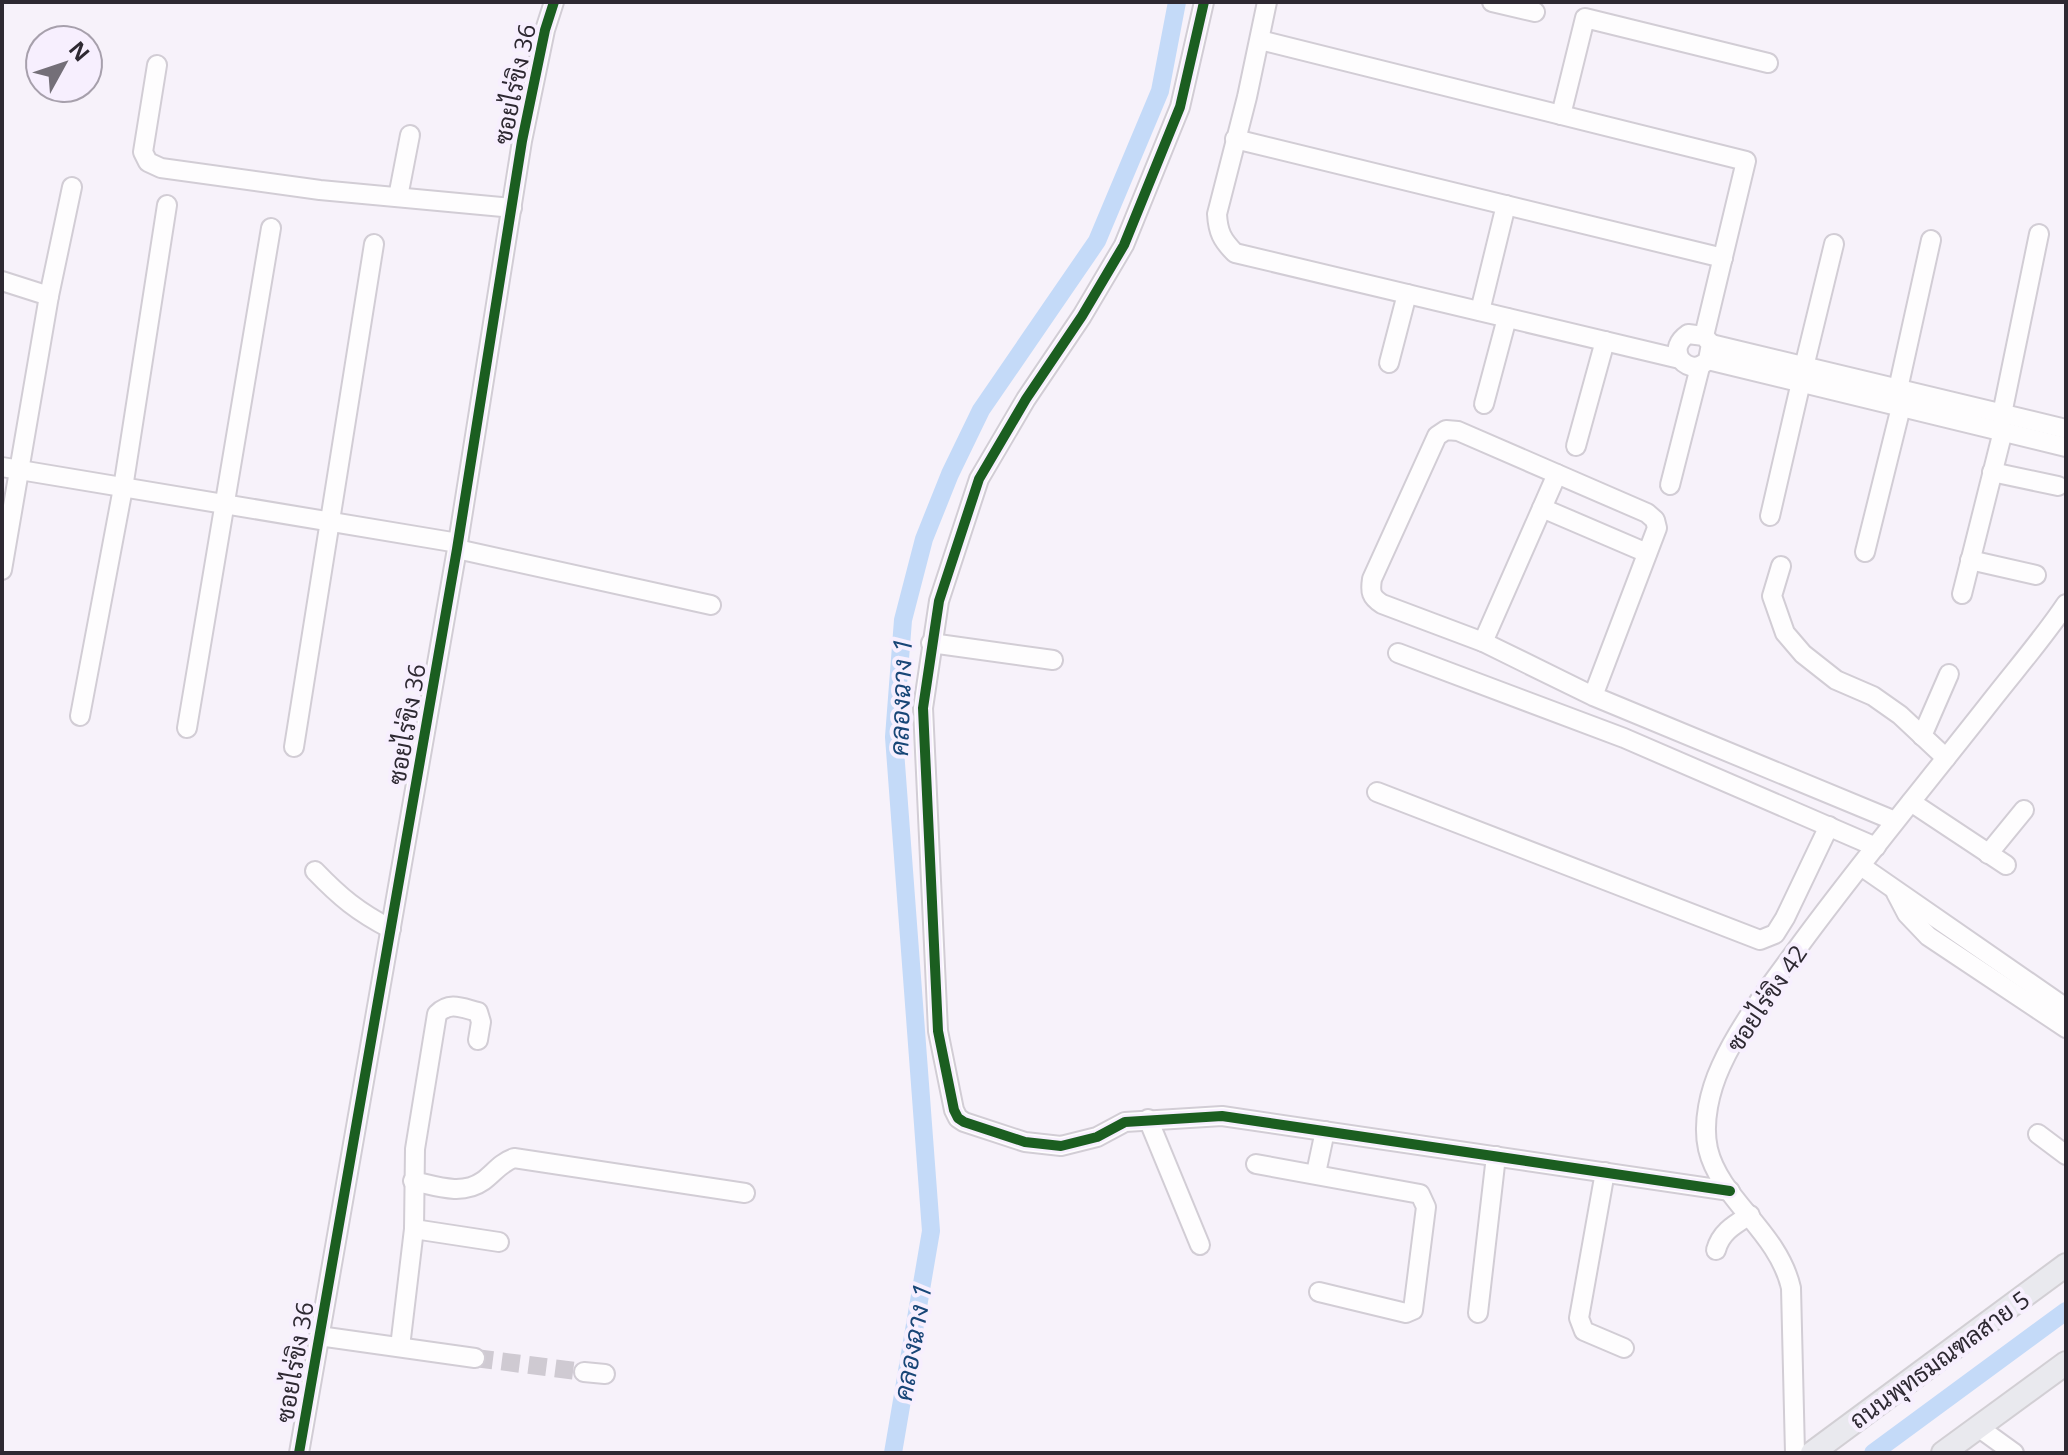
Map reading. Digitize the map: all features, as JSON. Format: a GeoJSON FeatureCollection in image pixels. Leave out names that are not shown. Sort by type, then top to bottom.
{"type":"FeatureCollection","features":[{"type":"Feature","properties":{"kind":"main road","name":"ถนนพุทธมณฑลสาย 5"},"geometry":{"type":"LineString","coordinates":[[1812,1453],[2066,1265]]}},
{"type":"Feature","properties":{"kind":"main road"},"geometry":{"type":"LineString","coordinates":[[1943,1453],[2066,1363]]}},
{"type":"Feature","properties":{"kind":"street","name":"ซอยไร่ขิง 36"},"geometry":{"type":"LineString","coordinates":[[299,1453],[458,546],[522,141],[545,30],[554,2]]}},
{"type":"Feature","properties":{"kind":"street"},"geometry":{"type":"LineString","coordinates":[[1204,2],[1180,107],[1124,245],[979,479],[939,601],[923,708],[938,1031],[954,1110],[964,1122],[998,1135],[1061,1146],[1097,1137],[1125,1122],[1222,1116],[1730,1191]]}},
{"type":"Feature","properties":{"kind":"street"},"geometry":{"type":"LineString","coordinates":[[1267,2],[1217,214],[1217,229],[1235,253],[1680,359],[1689,367],[1706,352]]}},
{"type":"Feature","properties":{"kind":"street"},"geometry":{"type":"LineString","coordinates":[[1492,2],[1535,12]]}},
{"type":"Feature","properties":{"kind":"street"},"geometry":{"type":"LineString","coordinates":[[1561,115],[1585,18],[1768,63]]}},
{"type":"Feature","properties":{"kind":"street"},"geometry":{"type":"LineString","coordinates":[[1260,40],[1746,161],[1723,258],[1706,352],[1670,485]]}},
{"type":"Feature","properties":{"kind":"street"},"geometry":{"type":"LineString","coordinates":[[157,65],[143,152],[148,162],[161,168],[320,190],[512,208]]}},
{"type":"Feature","properties":{"kind":"street"},"geometry":{"type":"LineString","coordinates":[[398,197],[410,135]]}},
{"type":"Feature","properties":{"kind":"street"},"geometry":{"type":"LineString","coordinates":[[1235,139],[1723,258]]}},
{"type":"Feature","properties":{"kind":"street"},"geometry":{"type":"LineString","coordinates":[[2,570],[11,469],[72,187]]}},
{"type":"Feature","properties":{"kind":"street"},"geometry":{"type":"LineString","coordinates":[[80,716],[123,488],[167,205]]}},
{"type":"Feature","properties":{"kind":"street"},"geometry":{"type":"LineString","coordinates":[[1480,311],[1506,205]]}},
{"type":"Feature","properties":{"kind":"street"},"geometry":{"type":"LineString","coordinates":[[187,728],[271,228]]}},
{"type":"Feature","properties":{"kind":"street"},"geometry":{"type":"LineString","coordinates":[[1962,594],[1992,472],[2039,234]]}},
{"type":"Feature","properties":{"kind":"street"},"geometry":{"type":"LineString","coordinates":[[1865,552],[1931,240]]}},
{"type":"Feature","properties":{"kind":"street"},"geometry":{"type":"LineString","coordinates":[[294,747],[374,244]]}},
{"type":"Feature","properties":{"kind":"street"},"geometry":{"type":"LineString","coordinates":[[1770,516],[1834,244]]}},
{"type":"Feature","properties":{"kind":"street"},"geometry":{"type":"LineString","coordinates":[[2,281],[49,296]]}},
{"type":"Feature","properties":{"kind":"street"},"geometry":{"type":"LineString","coordinates":[[1389,363],[1407,294]]}},
{"type":"Feature","properties":{"kind":"street"},"geometry":{"type":"LineString","coordinates":[[1484,404],[1507,318]]}},
{"type":"Feature","properties":{"kind":"street"},"geometry":{"type":"LineString","coordinates":[[1680,359],[1677,348],[1683,338],[1694,333],[1706,352],[2002,423],[2066,447]]}},
{"type":"Feature","properties":{"kind":"street"},"geometry":{"type":"LineString","coordinates":[[1576,446],[1605,341]]}},
{"type":"Feature","properties":{"kind":"street"},"geometry":{"type":"LineString","coordinates":[[2002,423],[2066,429]]}},
{"type":"Feature","properties":{"kind":"street"},"geometry":{"type":"LineString","coordinates":[[1593,696],[1657,528],[1655,520],[1647,513],[1458,431],[1446,430],[1437,436],[1372,579],[1370,590],[1374,598],[1382,604],[1483,642],[1593,696],[1895,821]]}},
{"type":"Feature","properties":{"kind":"street"},"geometry":{"type":"LineString","coordinates":[[11,469],[458,546],[711,605]]}},
{"type":"Feature","properties":{"kind":"street"},"geometry":{"type":"LineString","coordinates":[[1992,472],[2058,486]]}},
{"type":"Feature","properties":{"kind":"street"},"geometry":{"type":"LineString","coordinates":[[1483,642],[1557,474]]}},
{"type":"Feature","properties":{"kind":"street"},"geometry":{"type":"LineString","coordinates":[[1542,508],[1647,553]]}},
{"type":"Feature","properties":{"kind":"street"},"geometry":{"type":"LineString","coordinates":[[1970,560],[2036,575]]}},
{"type":"Feature","properties":{"kind":"street"},"geometry":{"type":"LineString","coordinates":[[1781,566],[1772,596],[1785,633],[1803,654],[1836,680],[1873,696],[1900,715],[1946,758]]}},
{"type":"Feature","properties":{"kind":"street","name":"ซอยไร่ขิง 42"},"geometry":{"type":"LineString","coordinates":[[1795,1453],[1791,1288],[1786,1268],[1765,1234],[1730,1191],[1708,1150],[1706,1125],[1711,1092],[1721,1066],[1767,991],[1895,821],[2066,604]]}},
{"type":"Feature","properties":{"kind":"street"},"geometry":{"type":"LineString","coordinates":[[931,643],[1053,660]]}},
{"type":"Feature","properties":{"kind":"street"},"geometry":{"type":"LineString","coordinates":[[1398,653],[1624,738],[1876,847]]}},
{"type":"Feature","properties":{"kind":"street"},"geometry":{"type":"LineString","coordinates":[[1922,736],[1949,674]]}},
{"type":"Feature","properties":{"kind":"street"},"geometry":{"type":"LineString","coordinates":[[1377,792],[1760,940],[1775,934],[1785,918],[1829,826]]}},
{"type":"Feature","properties":{"kind":"street"},"geometry":{"type":"LineString","coordinates":[[1911,802],[2006,865]]}},
{"type":"Feature","properties":{"kind":"street"},"geometry":{"type":"LineString","coordinates":[[1988,854],[2024,810]]}},
{"type":"Feature","properties":{"kind":"street"},"geometry":{"type":"LineString","coordinates":[[1861,866],[2066,1008]]}},
{"type":"Feature","properties":{"kind":"street"},"geometry":{"type":"LineString","coordinates":[[315,871],[342,900],[391,929]]}},
{"type":"Feature","properties":{"kind":"street"},"geometry":{"type":"LineString","coordinates":[[1895,890],[1907,914],[1928,936],[2066,1028]]}},
{"type":"Feature","properties":{"kind":"street"},"geometry":{"type":"LineString","coordinates":[[400,1347],[414,1229],[415,1149],[437,1014],[452,1005],[478,1012],[481,1022],[478,1040]]}},
{"type":"Feature","properties":{"kind":"street"},"geometry":{"type":"LineString","coordinates":[[1148,1119],[1200,1245]]}},
{"type":"Feature","properties":{"kind":"street"},"geometry":{"type":"LineString","coordinates":[[1316,1173],[1325,1131]]}},
{"type":"Feature","properties":{"kind":"street"},"geometry":{"type":"LineString","coordinates":[[2038,1134],[2066,1155]]}},
{"type":"Feature","properties":{"kind":"street"},"geometry":{"type":"LineString","coordinates":[[1478,1313],[1496,1156]]}},
{"type":"Feature","properties":{"kind":"street"},"geometry":{"type":"LineString","coordinates":[[413,1181],[469,1189],[502,1163],[514,1158],[745,1193]]}},
{"type":"Feature","properties":{"kind":"street"},"geometry":{"type":"LineString","coordinates":[[1256,1164],[1420,1194],[1426,1207],[1413,1310],[1406,1313],[1319,1292]]}},
{"type":"Feature","properties":{"kind":"street"},"geometry":{"type":"LineString","coordinates":[[1605,1172],[1579,1318],[1584,1331],[1624,1348]]}},
{"type":"Feature","properties":{"kind":"street"},"geometry":{"type":"LineString","coordinates":[[1716,1250],[1724,1233],[1750,1215]]}},
{"type":"Feature","properties":{"kind":"street"},"geometry":{"type":"LineString","coordinates":[[414,1229],[499,1242]]}},
{"type":"Feature","properties":{"kind":"street"},"geometry":{"type":"LineString","coordinates":[[319,1336],[475,1358]]}},
{"type":"Feature","properties":{"kind":"street"},"geometry":{"type":"LineString","coordinates":[[584,1372],[605,1374]]}},
{"type":"Feature","properties":{"kind":"street"},"geometry":{"type":"LineString","coordinates":[[1978,1427],[2014,1453]]}},
{"type":"Feature","properties":{"kind":"waterway","name":"คลองฉาง 1"},"geometry":{"type":"LineString","coordinates":[[893,1453],[931,1231],[894,737],[903,620],[924,539],[950,474],[981,410],[1097,241],[1160,91],[1177,2]]}},
{"type":"Feature","properties":{"kind":"waterway"},"geometry":{"type":"LineString","coordinates":[[1873,1453],[2066,1311]]}},
{"type":"Feature","properties":{"kind":"tunnel"},"geometry":{"type":"LineString","coordinates":[[475,1358],[584,1372]]}},
{"type":"Feature","properties":{"kind":"cycle path"},"geometry":{"type":"LineString","coordinates":[[299,1453],[457,549],[522,141],[545,30],[554,2]]}},
{"type":"Feature","properties":{"kind":"cycle path"},"geometry":{"type":"LineString","coordinates":[[1204,2],[1180,107],[1124,245],[979,479],[939,601],[923,708],[938,1031],[954,1110],[964,1122],[1025,1142],[1061,1146],[1097,1137],[1125,1122],[1222,1116],[1730,1191]]}}]}
